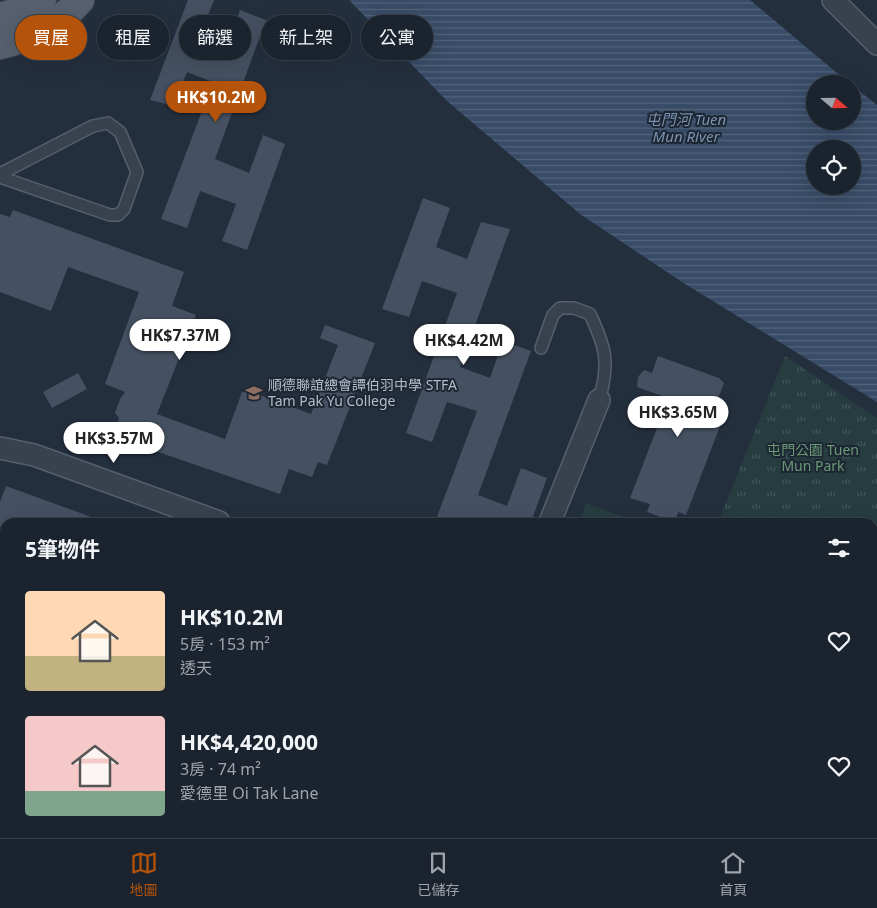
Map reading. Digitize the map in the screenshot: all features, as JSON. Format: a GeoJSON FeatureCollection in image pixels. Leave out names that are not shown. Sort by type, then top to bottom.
{"type":"FeatureCollection","features":[{"type":"Feature","properties":{"kind":"main road"},"geometry":{"type":"LineString","coordinates":[[0,18],[24,10],[42,0]]}},
{"type":"Feature","properties":{"kind":"main road"},"geometry":{"type":"LineString","coordinates":[[0,45],[48,27],[65,15],[80,0]]}},
{"type":"Feature","properties":{"kind":"street"},"geometry":{"type":"LineString","coordinates":[[833,0],[877,44]]}},
{"type":"Feature","properties":{"kind":"street"},"geometry":{"type":"LineString","coordinates":[[552,518],[599,400]]}},
{"type":"Feature","properties":{"kind":"street"},"geometry":{"type":"LineString","coordinates":[[0,448],[34,455],[184,515],[199,518]]}},
{"type":"Feature","properties":{"kind":"lane"},"geometry":{"type":"LineString","coordinates":[[108,123],[120,132],[137,172],[124,210],[118,215],[110,216],[0,175],[93,126],[108,123]]}},
{"type":"Feature","properties":{"kind":"lane"},"geometry":{"type":"LineString","coordinates":[[542,348],[553,315],[560,308],[574,308],[590,314],[600,336],[604,356],[606,376],[599,400]]}},
{"type":"Feature","properties":{"kind":"green space","name":"屯門公園 Tuen Mun Park"},"geometry":{"type":"Polygon","coordinates":[[[785,356],[877,418],[877,518],[720,518],[785,356]]]}},
{"type":"Feature","properties":{"kind":"green space"},"geometry":{"type":"Polygon","coordinates":[[[586,503],[628,518],[580,518],[586,503]]]}},
{"type":"Feature","properties":{"kind":"water","name":"屯門河 Tuen Mun River"},"geometry":{"type":"Polygon","coordinates":[[[349,0],[750,0],[839,75],[806,75],[806,130],[861,130],[861,92],[877,105],[877,402],[682,282],[580,214],[447,101],[407,60],[433,60],[433,15],[364,15],[349,0]]]}},
{"type":"Feature","properties":{"kind":"building"},"geometry":{"type":"Polygon","coordinates":[[[188,0],[214,0],[208,15],[182,15],[188,0]]]}},
{"type":"Feature","properties":{"kind":"building"},"geometry":{"type":"Polygon","coordinates":[[[240,10],[261,18],[261,34],[215,159],[249,173],[263,135],[285,144],[247,250],[222,241],[236,204],[200,191],[187,228],[161,219],[213,82],[187,72],[174,106],[150,100],[165,60],[169,60],[169,50],[179,24],[179,60],[251,60],[251,15],[238,15],[240,10]]]}},
{"type":"Feature","properties":{"kind":"building"},"geometry":{"type":"Polygon","coordinates":[[[423,198],[450,208],[436,247],[467,259],[481,222],[510,229],[460,367],[490,378],[503,341],[531,351],[478,495],[507,506],[521,468],[547,478],[532,518],[437,518],[477,411],[447,402],[432,442],[406,433],[457,293],[422,281],[409,317],[382,309],[423,198]]]}},
{"type":"Feature","properties":{"kind":"building"},"geometry":{"type":"Polygon","coordinates":[[[13,210],[184,272],[172,306],[196,315],[157,414],[225,439],[243,389],[311,414],[338,345],[320,338],[325,325],[375,343],[327,465],[318,462],[312,477],[289,469],[280,494],[112,436],[119,418],[115,413],[120,399],[125,392],[105,384],[139,292],[68,267],[51,311],[0,292],[0,214],[10,217],[13,210]]]}},
{"type":"Feature","properties":{"kind":"building"},"geometry":{"type":"Polygon","coordinates":[[[658,356],[719,378],[724,383],[715,407],[712,407],[709,416],[722,421],[686,515],[678,512],[676,518],[664,518],[647,512],[650,504],[630,498],[664,410],[675,414],[679,402],[637,387],[638,377],[644,370],[652,373],[658,356]]]}},
{"type":"Feature","properties":{"kind":"building"},"geometry":{"type":"Polygon","coordinates":[[[78,373],[87,389],[52,408],[43,392],[78,373]]]}},
{"type":"Feature","properties":{"kind":"building"},"geometry":{"type":"Polygon","coordinates":[[[6,486],[94,518],[0,518],[0,502],[6,486]]]}},
{"type":"Feature","properties":{"kind":"place","name":"順德聯誼總會譚伯羽中學 STFA Tam Pak Yu College"},"geometry":{"type":"Point","coordinates":[254,393]}}]}
